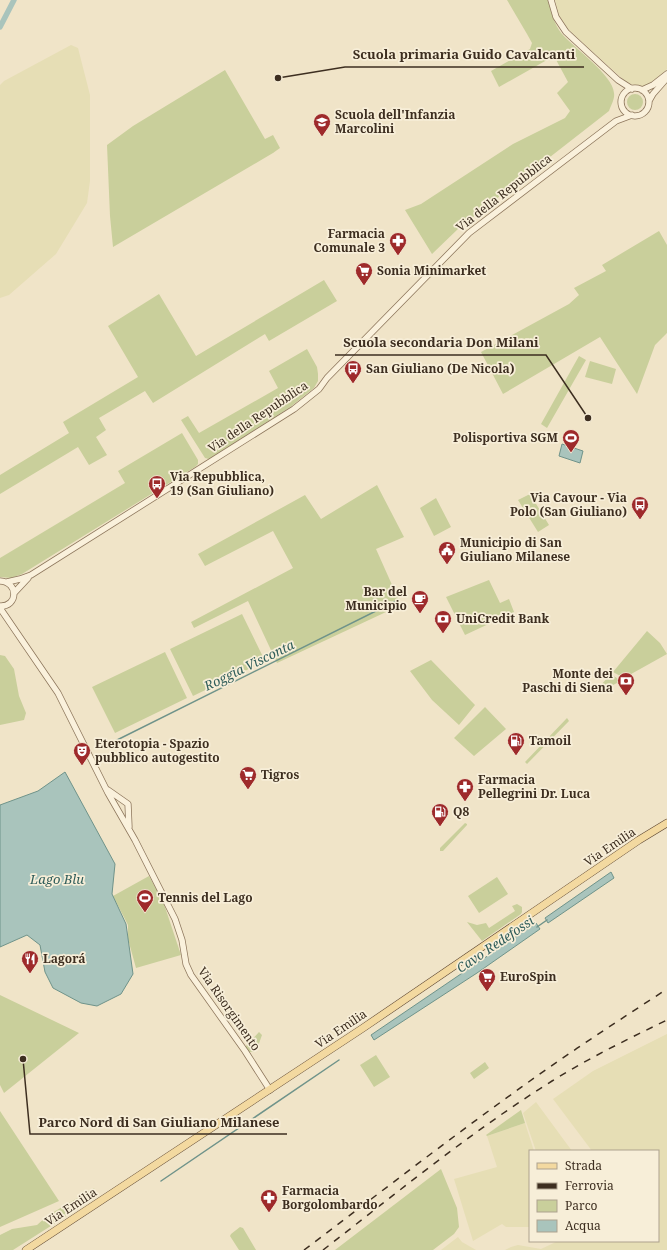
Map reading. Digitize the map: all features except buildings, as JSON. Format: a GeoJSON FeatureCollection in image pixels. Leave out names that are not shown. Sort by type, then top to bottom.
{"type":"FeatureCollection","features":[{"type":"Feature","properties":{"kind":"main road","name":"Via Emilia"},"geometry":{"type":"LineString","coordinates":[[26,1250],[270,1090],[639,840],[667,823]]}},
{"type":"Feature","properties":{"kind":"street"},"geometry":{"type":"LineString","coordinates":[[551,0],[556,17],[566,32],[618,80],[632,89]]}},
{"type":"Feature","properties":{"kind":"street"},"geometry":{"type":"LineString","coordinates":[[667,74],[653,85],[642,90],[629,90],[624,95],[622,103],[623,108],[627,113],[632,115],[642,114],[646,111],[653,94],[667,78]]}},
{"type":"Feature","properties":{"kind":"street"},"geometry":{"type":"LineString","coordinates":[[618,80],[624,95]]}},
{"type":"Feature","properties":{"kind":"street"},"geometry":{"type":"LineString","coordinates":[[642,90],[648,96],[649,101]]}},
{"type":"Feature","properties":{"kind":"street","name":"Via della Repubblica"},"geometry":{"type":"LineString","coordinates":[[616,121],[623,108]]}},
{"type":"Feature","properties":{"kind":"street","name":"Via della Repubblica"},"geometry":{"type":"LineString","coordinates":[[14,592],[31,575],[294,409],[319,390],[327,378],[469,232],[616,121],[632,115]]}},
{"type":"Feature","properties":{"kind":"street","name":"Via della Repubblica"},"geometry":{"type":"LineString","coordinates":[[7,582],[31,575]]}},
{"type":"Feature","properties":{"kind":"street"},"geometry":{"type":"LineString","coordinates":[[0,581],[7,582],[12,586],[14,592],[8,612],[10,622]]}},
{"type":"Feature","properties":{"kind":"street"},"geometry":{"type":"LineString","coordinates":[[0,607],[10,603]]}},
{"type":"Feature","properties":{"kind":"street","name":"Via Risorgimento"},"geometry":{"type":"LineString","coordinates":[[0,607],[58,693],[129,829],[175,919],[182,940],[186,964],[190,973],[270,1090]]}},
{"type":"Feature","properties":{"kind":"street","name":"Via Risorgimento"},"geometry":{"type":"LineString","coordinates":[[108,790],[128,804],[129,829]]}},
{"type":"Feature","properties":{"kind":"street"},"geometry":{"type":"LineString","coordinates":[[124,801],[118,803],[118,810],[123,813],[128,810]]}},
{"type":"Feature","properties":{"kind":"shaded area"},"geometry":{"type":"Polygon","coordinates":[[[555,0],[667,0],[667,69],[643,88],[626,82],[569,30],[559,16],[555,0]]]}},
{"type":"Feature","properties":{"kind":"shaded area"},"geometry":{"type":"Polygon","coordinates":[[[71,45],[78,48],[90,95],[90,181],[87,203],[56,254],[9,295],[0,298],[0,85],[4,81],[71,45]]]}},
{"type":"Feature","properties":{"kind":"shaded area"},"geometry":{"type":"Polygon","coordinates":[[[667,1034],[667,1250],[505,1250],[518,1245],[541,1249],[556,1242],[659,1242],[659,1150],[591,1150],[553,1099],[593,1071],[667,1034]]]}},
{"type":"Feature","properties":{"kind":"shaded area"},"geometry":{"type":"Polygon","coordinates":[[[536,1102],[571,1150],[536,1150],[523,1113],[536,1102]]]}},
{"type":"Feature","properties":{"kind":"shaded area"},"geometry":{"type":"Polygon","coordinates":[[[525,1123],[534,1150],[529,1150],[529,1227],[506,1227],[502,1224],[473,1241],[454,1179],[497,1167],[487,1136],[525,1123]]]}},
{"type":"Feature","properties":{"kind":"shaded area"},"geometry":{"type":"Polygon","coordinates":[[[458,1237],[462,1242],[476,1250],[441,1250],[458,1237]]]}},
{"type":"Feature","properties":{"kind":"green space"},"geometry":{"type":"Polygon","coordinates":[[[507,0],[548,0],[553,18],[559,30],[607,78],[614,93],[613,100],[609,111],[459,228],[432,254],[405,210],[421,204],[513,144],[565,118],[570,111],[557,93],[568,82],[554,56],[499,87],[491,71],[530,49],[532,43],[507,0]]]}},
{"type":"Feature","properties":{"kind":"green space"},"geometry":{"type":"Polygon","coordinates":[[[225,70],[265,139],[273,135],[280,148],[113,247],[107,145],[133,126],[225,70]]]}},
{"type":"Feature","properties":{"kind":"green space"},"geometry":{"type":"Polygon","coordinates":[[[632,94],[638,94],[643,99],[641,108],[638,110],[632,110],[627,105],[627,99],[632,94]]]}},
{"type":"Feature","properties":{"kind":"green space"},"geometry":{"type":"Polygon","coordinates":[[[659,231],[667,245],[667,333],[655,345],[637,394],[600,337],[503,394],[481,352],[569,304],[579,295],[574,288],[606,271],[602,265],[659,231]]]}},
{"type":"Feature","properties":{"kind":"green space"},"geometry":{"type":"Polygon","coordinates":[[[324,280],[337,301],[269,341],[265,334],[153,403],[145,391],[99,418],[106,430],[96,437],[107,455],[89,465],[78,447],[0,494],[0,475],[69,433],[63,422],[138,377],[108,326],[159,294],[196,356],[324,280]]]}},
{"type":"Feature","properties":{"kind":"green space"},"geometry":{"type":"Polygon","coordinates":[[[307,349],[317,367],[318,381],[314,388],[289,408],[209,459],[205,458],[181,420],[188,416],[199,433],[278,388],[269,371],[307,349]]]}},
{"type":"Feature","properties":{"kind":"green space"},"geometry":{"type":"Polygon","coordinates":[[[579,356],[586,360],[547,428],[541,424],[579,356]]]}},
{"type":"Feature","properties":{"kind":"green space"},"geometry":{"type":"Polygon","coordinates":[[[590,361],[616,369],[612,384],[585,377],[590,361]]]}},
{"type":"Feature","properties":{"kind":"green space"},"geometry":{"type":"Polygon","coordinates":[[[182,433],[198,460],[198,464],[195,467],[22,574],[11,578],[0,577],[0,558],[125,483],[118,471],[182,433]]]}},
{"type":"Feature","properties":{"kind":"green space"},"geometry":{"type":"Polygon","coordinates":[[[377,485],[404,537],[376,549],[401,605],[277,663],[248,601],[194,628],[191,622],[293,568],[273,531],[205,566],[198,554],[305,495],[321,519],[377,485]]]}},
{"type":"Feature","properties":{"kind":"green space"},"geometry":{"type":"Polygon","coordinates":[[[530,494],[549,525],[538,532],[518,500],[530,494]]]}},
{"type":"Feature","properties":{"kind":"green space"},"geometry":{"type":"Polygon","coordinates":[[[436,498],[451,527],[434,536],[420,508],[436,498]]]}},
{"type":"Feature","properties":{"kind":"green space"},"geometry":{"type":"Polygon","coordinates":[[[489,580],[500,603],[509,599],[514,612],[465,635],[446,597],[489,580]]]}},
{"type":"Feature","properties":{"kind":"green space"},"geometry":{"type":"Polygon","coordinates":[[[242,614],[265,661],[193,696],[170,649],[242,614]]]}},
{"type":"Feature","properties":{"kind":"green space"},"geometry":{"type":"Polygon","coordinates":[[[647,631],[660,643],[667,654],[624,678],[613,672],[647,631]]]}},
{"type":"Feature","properties":{"kind":"green space"},"geometry":{"type":"Polygon","coordinates":[[[165,652],[187,698],[115,733],[92,687],[165,652]]]}},
{"type":"Feature","properties":{"kind":"green space"},"geometry":{"type":"Polygon","coordinates":[[[0,655],[5,656],[14,669],[19,696],[26,713],[24,720],[0,725],[0,655]]]}},
{"type":"Feature","properties":{"kind":"green space"},"geometry":{"type":"Polygon","coordinates":[[[431,660],[475,705],[459,725],[432,700],[410,671],[431,660]]]}},
{"type":"Feature","properties":{"kind":"green space"},"geometry":{"type":"Polygon","coordinates":[[[611,674],[621,681],[607,688],[602,688],[600,686],[611,674]]]}},
{"type":"Feature","properties":{"kind":"green space"},"geometry":{"type":"Polygon","coordinates":[[[485,707],[506,729],[474,756],[454,738],[485,707]]]}},
{"type":"Feature","properties":{"kind":"green space"},"geometry":{"type":"Polygon","coordinates":[[[567,718],[569,721],[527,764],[525,762],[567,718]]]}},
{"type":"Feature","properties":{"kind":"green space"},"geometry":{"type":"Polygon","coordinates":[[[465,823],[467,825],[443,851],[440,851],[440,848],[465,823]]]}},
{"type":"Feature","properties":{"kind":"green space","name":"Tennis del Lago"},"geometry":{"type":"Polygon","coordinates":[[[149,876],[163,901],[181,955],[136,968],[128,939],[128,925],[113,896],[149,876]]]}},
{"type":"Feature","properties":{"kind":"green space"},"geometry":{"type":"Polygon","coordinates":[[[497,877],[508,894],[479,913],[468,896],[497,877]]]}},
{"type":"Feature","properties":{"kind":"green space"},"geometry":{"type":"Polygon","coordinates":[[[517,904],[522,907],[521,914],[482,941],[467,922],[477,925],[486,923],[489,928],[515,911],[512,906],[517,904]]]}},
{"type":"Feature","properties":{"kind":"green space"},"geometry":{"type":"Polygon","coordinates":[[[0,995],[79,1033],[4,1093],[0,1085],[0,995]]]}},
{"type":"Feature","properties":{"kind":"green space"},"geometry":{"type":"Polygon","coordinates":[[[259,1032],[262,1035],[257,1049],[253,1052],[248,1052],[245,1049],[246,1046],[259,1032]]]}},
{"type":"Feature","properties":{"kind":"green space"},"geometry":{"type":"Polygon","coordinates":[[[376,1055],[390,1077],[374,1087],[360,1065],[376,1055]]]}},
{"type":"Feature","properties":{"kind":"green space"},"geometry":{"type":"Polygon","coordinates":[[[485,1062],[489,1068],[474,1079],[470,1073],[485,1062]]]}},
{"type":"Feature","properties":{"kind":"green space"},"geometry":{"type":"Polygon","coordinates":[[[521,1110],[525,1123],[487,1136],[486,1135],[521,1110]]]}},
{"type":"Feature","properties":{"kind":"green space"},"geometry":{"type":"Polygon","coordinates":[[[0,1111],[59,1201],[0,1227],[0,1111]]]}},
{"type":"Feature","properties":{"kind":"green space"},"geometry":{"type":"Polygon","coordinates":[[[441,1169],[457,1208],[459,1227],[454,1234],[433,1250],[335,1250],[441,1169]]]}},
{"type":"Feature","properties":{"kind":"green space"},"geometry":{"type":"Polygon","coordinates":[[[94,1188],[98,1196],[13,1250],[0,1250],[0,1235],[12,1229],[37,1225],[47,1216],[94,1188]]]}},
{"type":"Feature","properties":{"kind":"green space"},"geometry":{"type":"Polygon","coordinates":[[[240,1227],[243,1228],[256,1250],[239,1250],[230,1236],[240,1227]]]}},
{"type":"Feature","properties":{"kind":"water","name":"Polisportiva SGM"},"geometry":{"type":"Polygon","coordinates":[[[562,444],[583,451],[580,463],[559,456],[562,444]]]}},
{"type":"Feature","properties":{"kind":"water","name":"Lago Blu"},"geometry":{"type":"Polygon","coordinates":[[[65,772],[115,864],[112,894],[126,924],[133,974],[121,994],[97,1006],[81,1003],[53,988],[45,972],[40,945],[27,935],[0,947],[0,805],[38,791],[65,772]]]}},
{"type":"Feature","properties":{"kind":"water"},"geometry":{"type":"Polygon","coordinates":[[[611,872],[614,878],[548,923],[545,918],[611,872]]]}},
{"type":"Feature","properties":{"kind":"water"},"geometry":{"type":"Polygon","coordinates":[[[536,923],[540,929],[477,973],[374,1040],[371,1035],[536,923]]]}},
{"type":"Feature","properties":{"kind":"waterway"},"geometry":{"type":"LineString","coordinates":[[0,27],[14,0]]}},
{"type":"Feature","properties":{"kind":"waterway","name":"Roggia Visconta"},"geometry":{"type":"LineString","coordinates":[[109,744],[396,601]]}},
{"type":"Feature","properties":{"kind":"waterway","name":"Cavo Redefossi"},"geometry":{"type":"LineString","coordinates":[[537,927],[547,920]]}},
{"type":"Feature","properties":{"kind":"waterway","name":"Cavo Redefossi"},"geometry":{"type":"LineString","coordinates":[[161,1181],[339,1060]]}},
{"type":"Feature","properties":{"kind":"railway"},"geometry":{"type":"LineString","coordinates":[[304,1250],[523,1086],[667,989]]}},
{"type":"Feature","properties":{"kind":"railway"},"geometry":{"type":"LineString","coordinates":[[323,1250],[436,1162],[522,1100],[580,1064],[667,1020]]}},
{"type":"Feature","properties":{"kind":"place","name":"Scuola primaria Guido Cavalcanti"},"geometry":{"type":"Point","coordinates":[278,78]}},
{"type":"Feature","properties":{"kind":"place","name":"Scuola dell'Infanzia Marcolini"},"geometry":{"type":"Point","coordinates":[322,137]}},
{"type":"Feature","properties":{"kind":"place","name":"Farmacia Comunale 3"},"geometry":{"type":"Point","coordinates":[398,256]}},
{"type":"Feature","properties":{"kind":"place","name":"Sonia Minimarket"},"geometry":{"type":"Point","coordinates":[364,286]}},
{"type":"Feature","properties":{"kind":"place","name":"San Giuliano (De Nicola)"},"geometry":{"type":"Point","coordinates":[353,384]}},
{"type":"Feature","properties":{"kind":"place","name":"Scuola secondaria Don Milani"},"geometry":{"type":"Point","coordinates":[588,418]}},
{"type":"Feature","properties":{"kind":"place","name":"Polisportiva SGM"},"geometry":{"type":"Point","coordinates":[571,453]}},
{"type":"Feature","properties":{"kind":"place","name":"Via Repubblica, 19 (San Giuliano)"},"geometry":{"type":"Point","coordinates":[157,499]}},
{"type":"Feature","properties":{"kind":"place","name":"Via Cavour - Via Polo (San Giuliano)"},"geometry":{"type":"Point","coordinates":[640,520]}},
{"type":"Feature","properties":{"kind":"place","name":"Municipio di San Giuliano Milanese"},"geometry":{"type":"Point","coordinates":[447,565]}},
{"type":"Feature","properties":{"kind":"place","name":"Bar del Municipio"},"geometry":{"type":"Point","coordinates":[420,614]}},
{"type":"Feature","properties":{"kind":"place","name":"UniCredit Bank"},"geometry":{"type":"Point","coordinates":[443,634]}},
{"type":"Feature","properties":{"kind":"place","name":"Monte dei Paschi di Siena"},"geometry":{"type":"Point","coordinates":[626,696]}},
{"type":"Feature","properties":{"kind":"place","name":"Tamoil"},"geometry":{"type":"Point","coordinates":[516,756]}},
{"type":"Feature","properties":{"kind":"place","name":"Eterotopia - Spazio pubblico autogestito"},"geometry":{"type":"Point","coordinates":[82,766]}},
{"type":"Feature","properties":{"kind":"place","name":"Tigros"},"geometry":{"type":"Point","coordinates":[248,790]}},
{"type":"Feature","properties":{"kind":"place","name":"Farmacia Pellegrini Dr. Luca"},"geometry":{"type":"Point","coordinates":[465,802]}},
{"type":"Feature","properties":{"kind":"place","name":"Q8"},"geometry":{"type":"Point","coordinates":[440,827]}},
{"type":"Feature","properties":{"kind":"place","name":"Tennis del Lago"},"geometry":{"type":"Point","coordinates":[145,913]}},
{"type":"Feature","properties":{"kind":"place","name":"Lagorá"},"geometry":{"type":"Point","coordinates":[30,974]}},
{"type":"Feature","properties":{"kind":"place","name":"EuroSpin"},"geometry":{"type":"Point","coordinates":[487,992]}},
{"type":"Feature","properties":{"kind":"place","name":"Parco Nord di San Giuliano Milanese"},"geometry":{"type":"Point","coordinates":[23,1059]}},
{"type":"Feature","properties":{"kind":"place","name":"Farmacia Borgolombardo"},"geometry":{"type":"Point","coordinates":[269,1213]}}]}
